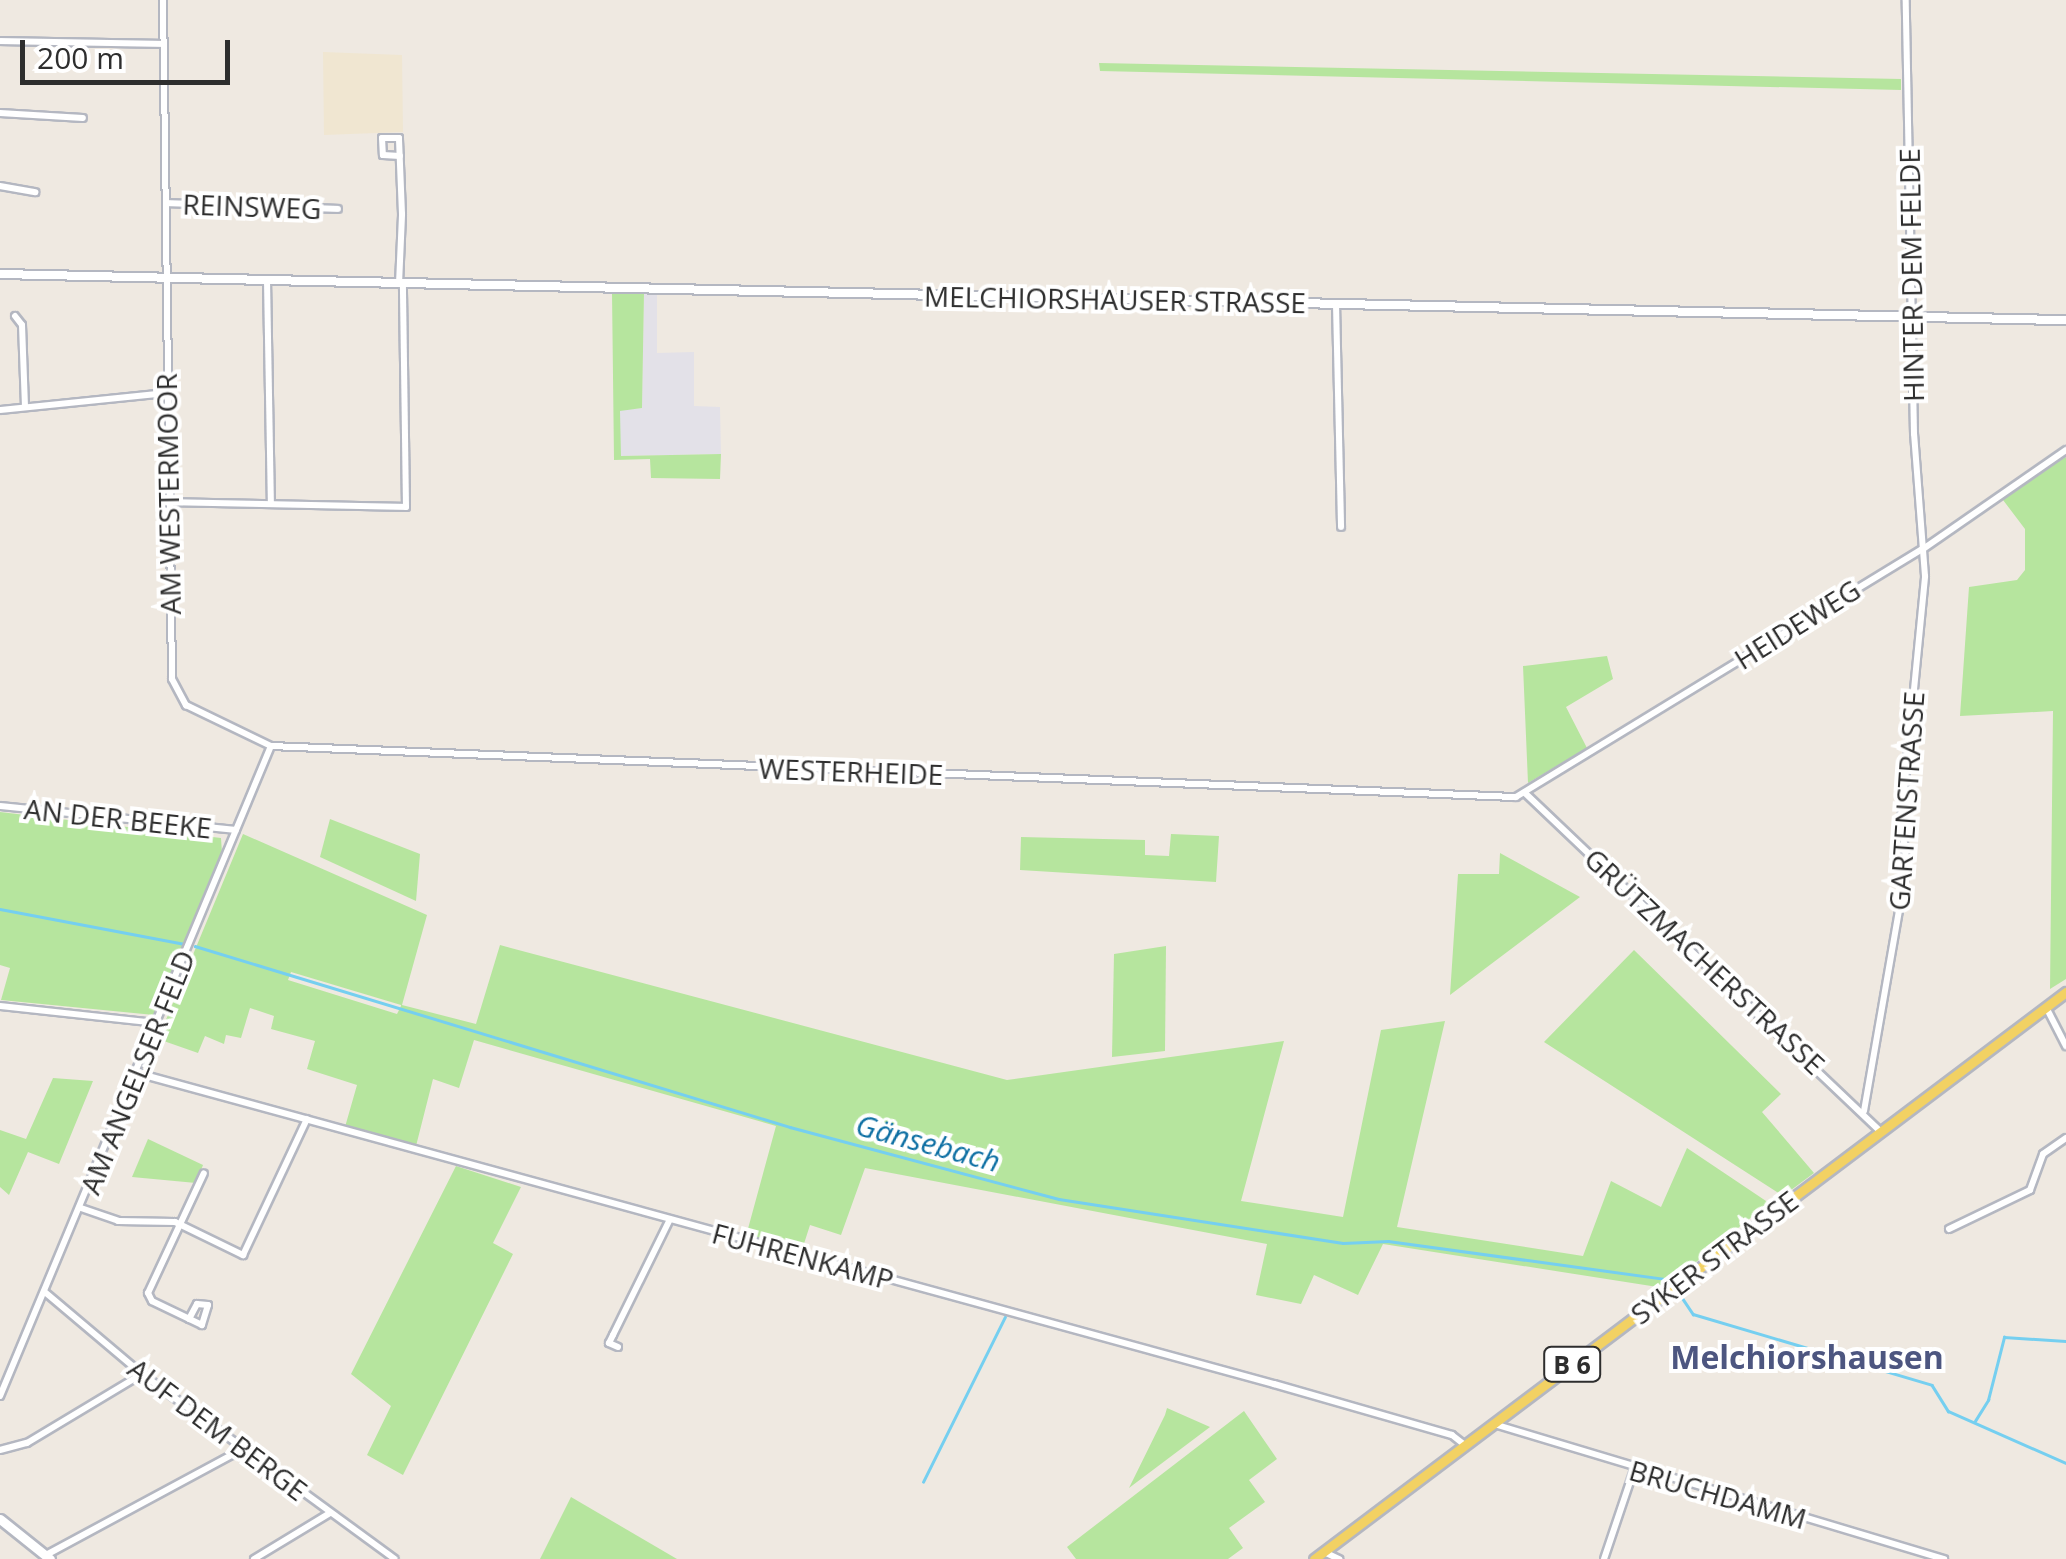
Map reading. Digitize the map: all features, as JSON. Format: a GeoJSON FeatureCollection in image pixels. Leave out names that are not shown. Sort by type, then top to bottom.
{"type":"FeatureCollection","features":[{"type":"Feature","properties":{"kind":"main road","name":"SYKER STRASSE"},"geometry":{"type":"LineString","coordinates":[[1314,1559],[2066,992]]}},
{"type":"Feature","properties":{"kind":"main road"},"geometry":{"type":"LineString","coordinates":[[0,1518],[48,1557]]}},
{"type":"Feature","properties":{"kind":"street","name":"AM WESTERMOOR"},"geometry":{"type":"LineString","coordinates":[[163,0],[172,680],[186,705]]}},
{"type":"Feature","properties":{"kind":"street","name":"HINTER DEM FELDE"},"geometry":{"type":"LineString","coordinates":[[1906,0],[1912,316],[1923,549]]}},
{"type":"Feature","properties":{"kind":"street"},"geometry":{"type":"LineString","coordinates":[[0,41],[164,44]]}},
{"type":"Feature","properties":{"kind":"street"},"geometry":{"type":"LineString","coordinates":[[0,113],[84,118]]}},
{"type":"Feature","properties":{"kind":"street"},"geometry":{"type":"LineString","coordinates":[[167,502],[406,507],[400,156]]}},
{"type":"Feature","properties":{"kind":"street"},"geometry":{"type":"LineString","coordinates":[[0,186],[35,192]]}},
{"type":"Feature","properties":{"kind":"street","name":"REINSWEG"},"geometry":{"type":"LineString","coordinates":[[166,202],[338,209]]}},
{"type":"Feature","properties":{"kind":"street","name":"MELCHIORSHAUSER STRASSE"},"geometry":{"type":"LineString","coordinates":[[0,274],[2066,320]]}},
{"type":"Feature","properties":{"kind":"street"},"geometry":{"type":"LineString","coordinates":[[267,280],[271,503]]}},
{"type":"Feature","properties":{"kind":"street"},"geometry":{"type":"LineString","coordinates":[[1336,304],[1342,527]]}},
{"type":"Feature","properties":{"kind":"street"},"geometry":{"type":"LineString","coordinates":[[15,316],[22,326],[25,407]]}},
{"type":"Feature","properties":{"kind":"street"},"geometry":{"type":"LineString","coordinates":[[0,410],[166,393]]}},
{"type":"Feature","properties":{"kind":"street","name":"HEIDEWEG"},"geometry":{"type":"LineString","coordinates":[[1525,793],[1923,549],[2066,450]]}},
{"type":"Feature","properties":{"kind":"street","name":"GARTENSTRASSE"},"geometry":{"type":"LineString","coordinates":[[1864,1111],[1907,864],[1902,822],[1923,549]]}},
{"type":"Feature","properties":{"kind":"street","name":"WESTERHEIDE"},"geometry":{"type":"LineString","coordinates":[[186,705],[270,746],[1506,799],[1525,793]]}},
{"type":"Feature","properties":{"kind":"street","name":"AM ANGELSER FELD"},"geometry":{"type":"LineString","coordinates":[[0,1396],[82,1208],[270,746]]}},
{"type":"Feature","properties":{"kind":"street","name":"GRÜTZMACHERSTRASSE"},"geometry":{"type":"LineString","coordinates":[[1525,793],[1864,1111],[1881,1132]]}},
{"type":"Feature","properties":{"kind":"street","name":"AN DER BEEKE"},"geometry":{"type":"LineString","coordinates":[[0,806],[236,830]]}},
{"type":"Feature","properties":{"kind":"street"},"geometry":{"type":"LineString","coordinates":[[0,1006],[157,1023]]}},
{"type":"Feature","properties":{"kind":"street"},"geometry":{"type":"LineString","coordinates":[[2046,1007],[2066,1046]]}},
{"type":"Feature","properties":{"kind":"street","name":"FUHRENKAMP"},"geometry":{"type":"LineString","coordinates":[[137,1072],[1414,1424],[1465,1445]]}},
{"type":"Feature","properties":{"kind":"street"},"geometry":{"type":"LineString","coordinates":[[82,1208],[118,1221],[180,1225],[243,1255],[307,1119]]}},
{"type":"Feature","properties":{"kind":"street"},"geometry":{"type":"LineString","coordinates":[[1949,1229],[2030,1190],[2043,1154],[2066,1138]]}},
{"type":"Feature","properties":{"kind":"street"},"geometry":{"type":"LineString","coordinates":[[189,1319],[148,1293],[204,1173]]}},
{"type":"Feature","properties":{"kind":"street"},"geometry":{"type":"LineString","coordinates":[[618,1348],[610,1343],[613,1334],[670,1219]]}},
{"type":"Feature","properties":{"kind":"street","name":"AUF DEM BERGE"},"geometry":{"type":"LineString","coordinates":[[46,1292],[142,1374],[396,1559]]}},
{"type":"Feature","properties":{"kind":"street"},"geometry":{"type":"LineString","coordinates":[[0,1450],[26,1443],[142,1374]]}},
{"type":"Feature","properties":{"kind":"street","name":"BRUCHDAMM"},"geometry":{"type":"LineString","coordinates":[[1494,1424],[1634,1470],[1944,1559]]}},
{"type":"Feature","properties":{"kind":"street"},"geometry":{"type":"LineString","coordinates":[[48,1557],[232,1455],[239,1445]]}},
{"type":"Feature","properties":{"kind":"street"},"geometry":{"type":"LineString","coordinates":[[1604,1559],[1634,1470]]}},
{"type":"Feature","properties":{"kind":"street"},"geometry":{"type":"LineString","coordinates":[[254,1559],[330,1513]]}},
{"type":"Feature","properties":{"kind":"street"},"geometry":{"type":"LineString","coordinates":[[1324,1552],[1339,1559]]}},
{"type":"Feature","properties":{"kind":"shaded area"},"geometry":{"type":"Polygon","coordinates":[[[323,52],[402,55],[403,132],[324,135],[323,52]]]}},
{"type":"Feature","properties":{"kind":"shaded area"},"geometry":{"type":"Polygon","coordinates":[[[644,293],[657,293],[657,353],[694,352],[694,406],[720,407],[721,454],[620,456],[620,410],[642,408],[644,293]]]}},
{"type":"Feature","properties":{"kind":"green space"},"geometry":{"type":"Polygon","coordinates":[[[1099,63],[1901,79],[1901,90],[1100,71],[1099,63]]]}},
{"type":"Feature","properties":{"kind":"green space"},"geometry":{"type":"Polygon","coordinates":[[[612,293],[644,293],[642,408],[620,411],[621,456],[721,454],[720,479],[651,478],[650,459],[614,460],[612,293]]]}},
{"type":"Feature","properties":{"kind":"green space"},"geometry":{"type":"Polygon","coordinates":[[[2066,457],[2066,979],[2050,989],[2053,711],[1960,716],[1969,587],[2017,580],[2025,570],[2025,529],[2000,496],[2066,457]]]}},
{"type":"Feature","properties":{"kind":"green space"},"geometry":{"type":"Polygon","coordinates":[[[1607,656],[1613,679],[1566,707],[1587,748],[1528,783],[1523,666],[1607,656]]]}},
{"type":"Feature","properties":{"kind":"green space"},"geometry":{"type":"Polygon","coordinates":[[[0,812],[221,838],[222,853],[154,1015],[1,1000],[10,968],[0,965],[0,812]]]}},
{"type":"Feature","properties":{"kind":"green space"},"geometry":{"type":"Polygon","coordinates":[[[330,819],[420,854],[416,901],[320,857],[330,819]]]}},
{"type":"Feature","properties":{"kind":"green space"},"geometry":{"type":"Polygon","coordinates":[[[243,834],[427,915],[402,1005],[476,1024],[500,945],[1007,1080],[1284,1041],[1241,1201],[1343,1217],[1381,1030],[1445,1021],[1397,1227],[1583,1256],[1611,1181],[1661,1207],[1687,1148],[1769,1203],[1664,1288],[1383,1244],[1358,1295],[1314,1275],[1301,1304],[1256,1295],[1267,1244],[865,1168],[841,1235],[810,1225],[802,1250],[746,1236],[776,1126],[474,1040],[459,1088],[433,1079],[416,1146],[345,1127],[357,1085],[307,1069],[315,1041],[271,1029],[274,1016],[250,1008],[241,1038],[226,1035],[224,1044],[205,1036],[198,1053],[158,1039],[243,834]],[[291,972],[288,980],[397,1014],[401,1005],[291,972]]]}},
{"type":"Feature","properties":{"kind":"green space"},"geometry":{"type":"Polygon","coordinates":[[[1171,834],[1219,836],[1216,882],[1020,870],[1021,837],[1145,840],[1145,855],[1169,856],[1171,834]]]}},
{"type":"Feature","properties":{"kind":"green space"},"geometry":{"type":"Polygon","coordinates":[[[1500,853],[1580,897],[1450,995],[1458,874],[1499,874],[1500,853]]]}},
{"type":"Feature","properties":{"kind":"green space"},"geometry":{"type":"Polygon","coordinates":[[[1166,946],[1165,1051],[1112,1057],[1114,954],[1166,946]]]}},
{"type":"Feature","properties":{"kind":"green space"},"geometry":{"type":"Polygon","coordinates":[[[1634,950],[1781,1094],[1762,1112],[1814,1173],[1783,1196],[1544,1042],[1634,950]]]}},
{"type":"Feature","properties":{"kind":"green space"},"geometry":{"type":"Polygon","coordinates":[[[53,1078],[93,1081],[59,1164],[28,1152],[9,1195],[0,1187],[0,1130],[26,1139],[53,1078]]]}},
{"type":"Feature","properties":{"kind":"green space"},"geometry":{"type":"Polygon","coordinates":[[[148,1139],[203,1165],[196,1183],[132,1177],[148,1139]]]}},
{"type":"Feature","properties":{"kind":"green space"},"geometry":{"type":"Polygon","coordinates":[[[456,1166],[521,1187],[493,1243],[513,1254],[403,1475],[367,1455],[391,1406],[351,1374],[456,1166]]]}},
{"type":"Feature","properties":{"kind":"green space"},"geometry":{"type":"Polygon","coordinates":[[[1167,1408],[1210,1427],[1129,1488],[1165,1415],[1167,1408]]]}},
{"type":"Feature","properties":{"kind":"green space"},"geometry":{"type":"Polygon","coordinates":[[[1244,1411],[1277,1459],[1249,1480],[1265,1502],[1229,1528],[1243,1548],[1228,1559],[1076,1559],[1067,1547],[1244,1411]]]}},
{"type":"Feature","properties":{"kind":"green space"},"geometry":{"type":"Polygon","coordinates":[[[571,1497],[677,1559],[540,1559],[571,1497]]]}},
{"type":"Feature","properties":{"kind":"waterway","name":"Gänsebach"},"geometry":{"type":"LineString","coordinates":[[0,909],[186,944]]}},
{"type":"Feature","properties":{"kind":"waterway","name":"Gänsebach"},"geometry":{"type":"LineString","coordinates":[[195,946],[790,1127],[1059,1199],[1343,1243],[1388,1241],[1671,1280]]}},
{"type":"Feature","properties":{"kind":"waterway","name":"Gänsebach"},"geometry":{"type":"LineString","coordinates":[[1681,1296],[1693,1314],[1932,1385],[1948,1411],[2066,1463]]}},
{"type":"Feature","properties":{"kind":"waterway"},"geometry":{"type":"LineString","coordinates":[[923,1482],[1005,1317]]}},
{"type":"Feature","properties":{"kind":"waterway"},"geometry":{"type":"LineString","coordinates":[[1975,1421],[1988,1400],[2004,1337],[2066,1341]]}},
{"type":"Feature","properties":{"kind":"district","name":"Melchiorshausen"},"geometry":{"type":"Point","coordinates":[1807,1357]}}]}
